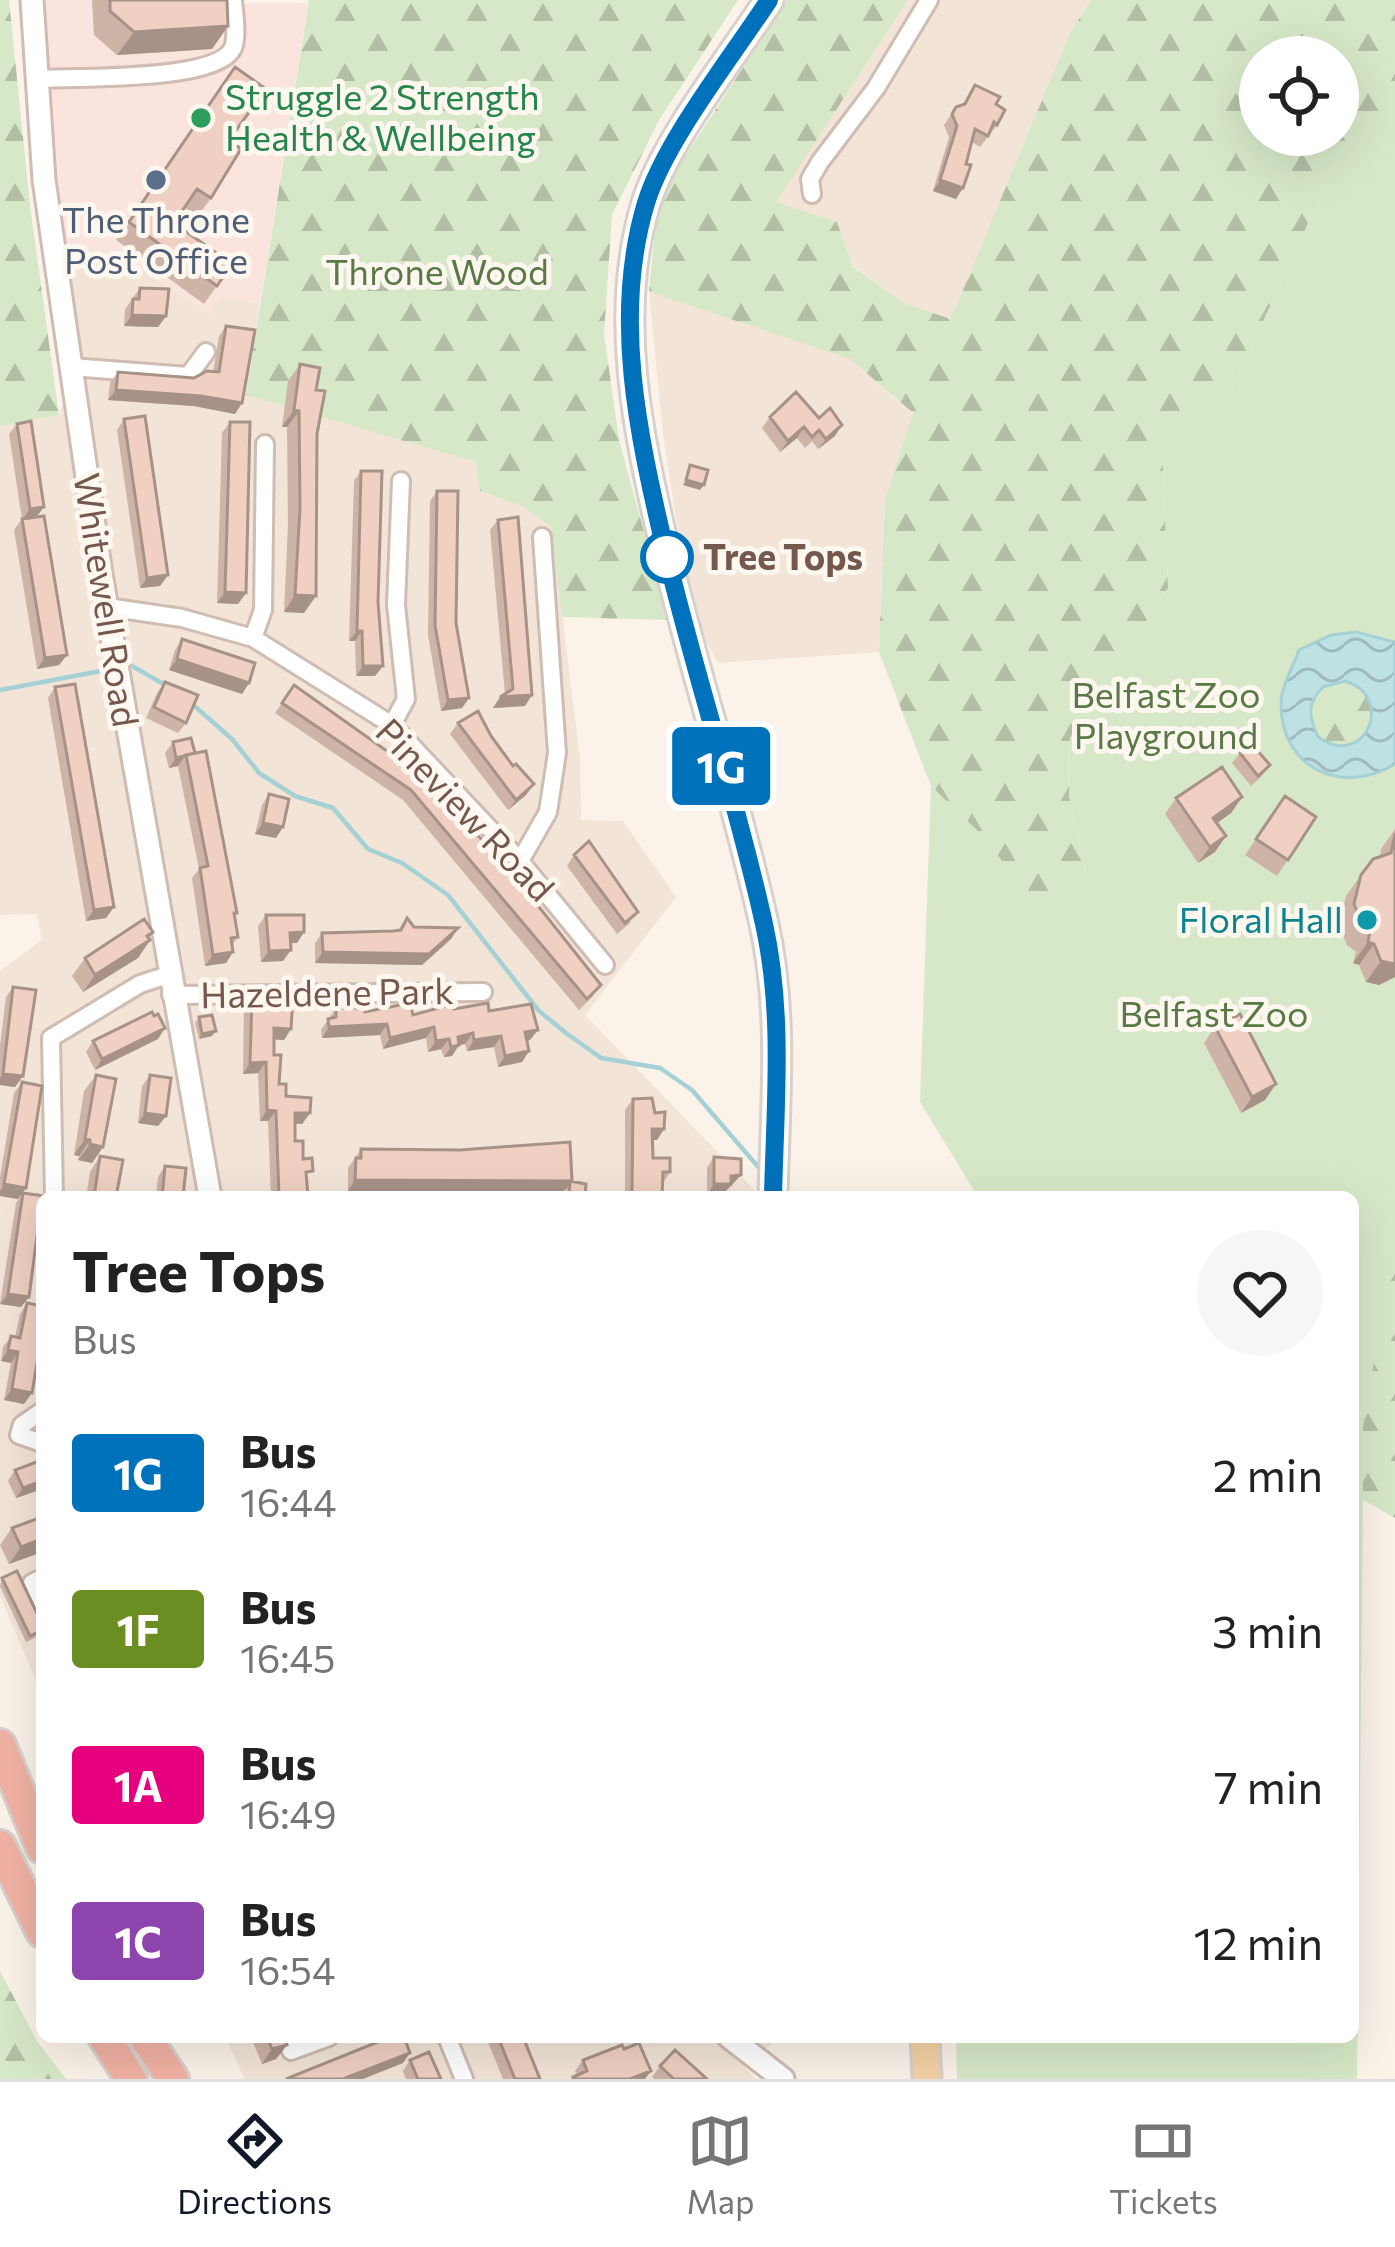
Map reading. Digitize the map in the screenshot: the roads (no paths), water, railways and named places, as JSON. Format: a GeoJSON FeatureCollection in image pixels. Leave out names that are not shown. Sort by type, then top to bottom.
{"type":"FeatureCollection","features":[{"type":"Feature","properties":{"kind":"highway"},"geometry":{"type":"LineString","coordinates":[[0,1745],[36,1833]]}},
{"type":"Feature","properties":{"kind":"highway"},"geometry":{"type":"LineString","coordinates":[[0,1846],[36,1920]]}},
{"type":"Feature","properties":{"kind":"highway"},"geometry":{"type":"LineString","coordinates":[[108,2043],[131,2079]]}},
{"type":"Feature","properties":{"kind":"highway"},"geometry":{"type":"LineString","coordinates":[[150,2043],[173,2079]]}},
{"type":"Feature","properties":{"kind":"main road"},"geometry":{"type":"LineString","coordinates":[[769,0],[653,185],[635,261],[629,347],[652,490],[765,928],[779,1077],[773,1191]]}},
{"type":"Feature","properties":{"kind":"main road"},"geometry":{"type":"LineString","coordinates":[[925,2043],[927,2079]]}},
{"type":"Feature","properties":{"kind":"street","name":"Whitewell Road"},"geometry":{"type":"LineString","coordinates":[[32,0],[44,180],[71,367],[107,607],[208,1191]]}},
{"type":"Feature","properties":{"kind":"street"},"geometry":{"type":"LineString","coordinates":[[38,79],[180,72],[219,61],[231,53],[234,44],[233,0]]}},
{"type":"Feature","properties":{"kind":"street"},"geometry":{"type":"LineString","coordinates":[[812,194],[811,179],[820,162],[876,88],[929,0]]}},
{"type":"Feature","properties":{"kind":"street"},"geometry":{"type":"LineString","coordinates":[[71,367],[188,376],[206,352]]}},
{"type":"Feature","properties":{"kind":"street"},"geometry":{"type":"LineString","coordinates":[[253,638],[263,610],[265,444]]}},
{"type":"Feature","properties":{"kind":"street"},"geometry":{"type":"LineString","coordinates":[[392,725],[406,699],[396,605],[401,481]]}},
{"type":"Feature","properties":{"kind":"street"},"geometry":{"type":"LineString","coordinates":[[520,861],[548,812],[557,753],[542,537]]}},
{"type":"Feature","properties":{"kind":"street","name":"Pineview Road"},"geometry":{"type":"LineString","coordinates":[[107,607],[182,618],[253,638],[392,725],[520,861],[605,964]]}},
{"type":"Feature","properties":{"kind":"street"},"geometry":{"type":"LineString","coordinates":[[54,1191],[51,1038],[140,984],[170,985]]}},
{"type":"Feature","properties":{"kind":"street","name":"Hazeldene Park"},"geometry":{"type":"LineString","coordinates":[[170,985],[483,992]]}},
{"type":"Feature","properties":{"kind":"street"},"geometry":{"type":"LineString","coordinates":[[36,1416],[22,1425],[19,1435],[36,1441]]}},
{"type":"Feature","properties":{"kind":"street"},"geometry":{"type":"LineString","coordinates":[[291,2051],[313,2043]]}},
{"type":"Feature","properties":{"kind":"street"},"geometry":{"type":"LineString","coordinates":[[449,2043],[464,2079]]}},
{"type":"Feature","properties":{"kind":"street"},"geometry":{"type":"LineString","coordinates":[[737,2043],[783,2079]]}},
{"type":"Feature","properties":{"kind":"water"},"geometry":{"type":"Polygon","coordinates":[[[1356,632],[1395,642],[1395,764],[1375,773],[1336,776],[1318,770],[1303,760],[1284,727],[1282,697],[1299,650],[1331,635],[1356,632]],[[1345,681],[1323,687],[1311,710],[1318,737],[1335,745],[1350,745],[1361,738],[1371,714],[1369,700],[1345,681]]]}},
{"type":"Feature","properties":{"kind":"waterway"},"geometry":{"type":"LineString","coordinates":[[132,666],[167,686]]}},
{"type":"Feature","properties":{"kind":"waterway"},"geometry":{"type":"LineString","coordinates":[[0,690],[101,671]]}},
{"type":"Feature","properties":{"kind":"waterway"},"geometry":{"type":"LineString","coordinates":[[191,703],[232,739],[259,773],[295,796],[333,808],[368,849],[402,863],[448,895],[539,1011],[566,1033],[601,1058],[660,1068],[692,1090],[760,1169]]}},
{"type":"Feature","properties":{"kind":"place","name":"Struggle 2 Strength Health & Wellbeing"},"geometry":{"type":"Point","coordinates":[201,118]}},
{"type":"Feature","properties":{"kind":"place","name":"The Throne Post Office"},"geometry":{"type":"Point","coordinates":[156,180]}},
{"type":"Feature","properties":{"kind":"place","name":"Tree Tops"},"geometry":{"type":"Point","coordinates":[667,557]}},
{"type":"Feature","properties":{"kind":"place","name":"Floral Hall"},"geometry":{"type":"Point","coordinates":[1367,920]}},
{"type":"Feature","properties":{"kind":"park label","name":"Throne Wood"},"geometry":{"type":"Point","coordinates":[437,272]}},
{"type":"Feature","properties":{"kind":"park label","name":"Belfast Zoo Playground"},"geometry":{"type":"Point","coordinates":[1166,716]}},
{"type":"Feature","properties":{"kind":"park label","name":"Belfast Zoo"},"geometry":{"type":"Point","coordinates":[1214,1014]}}]}
